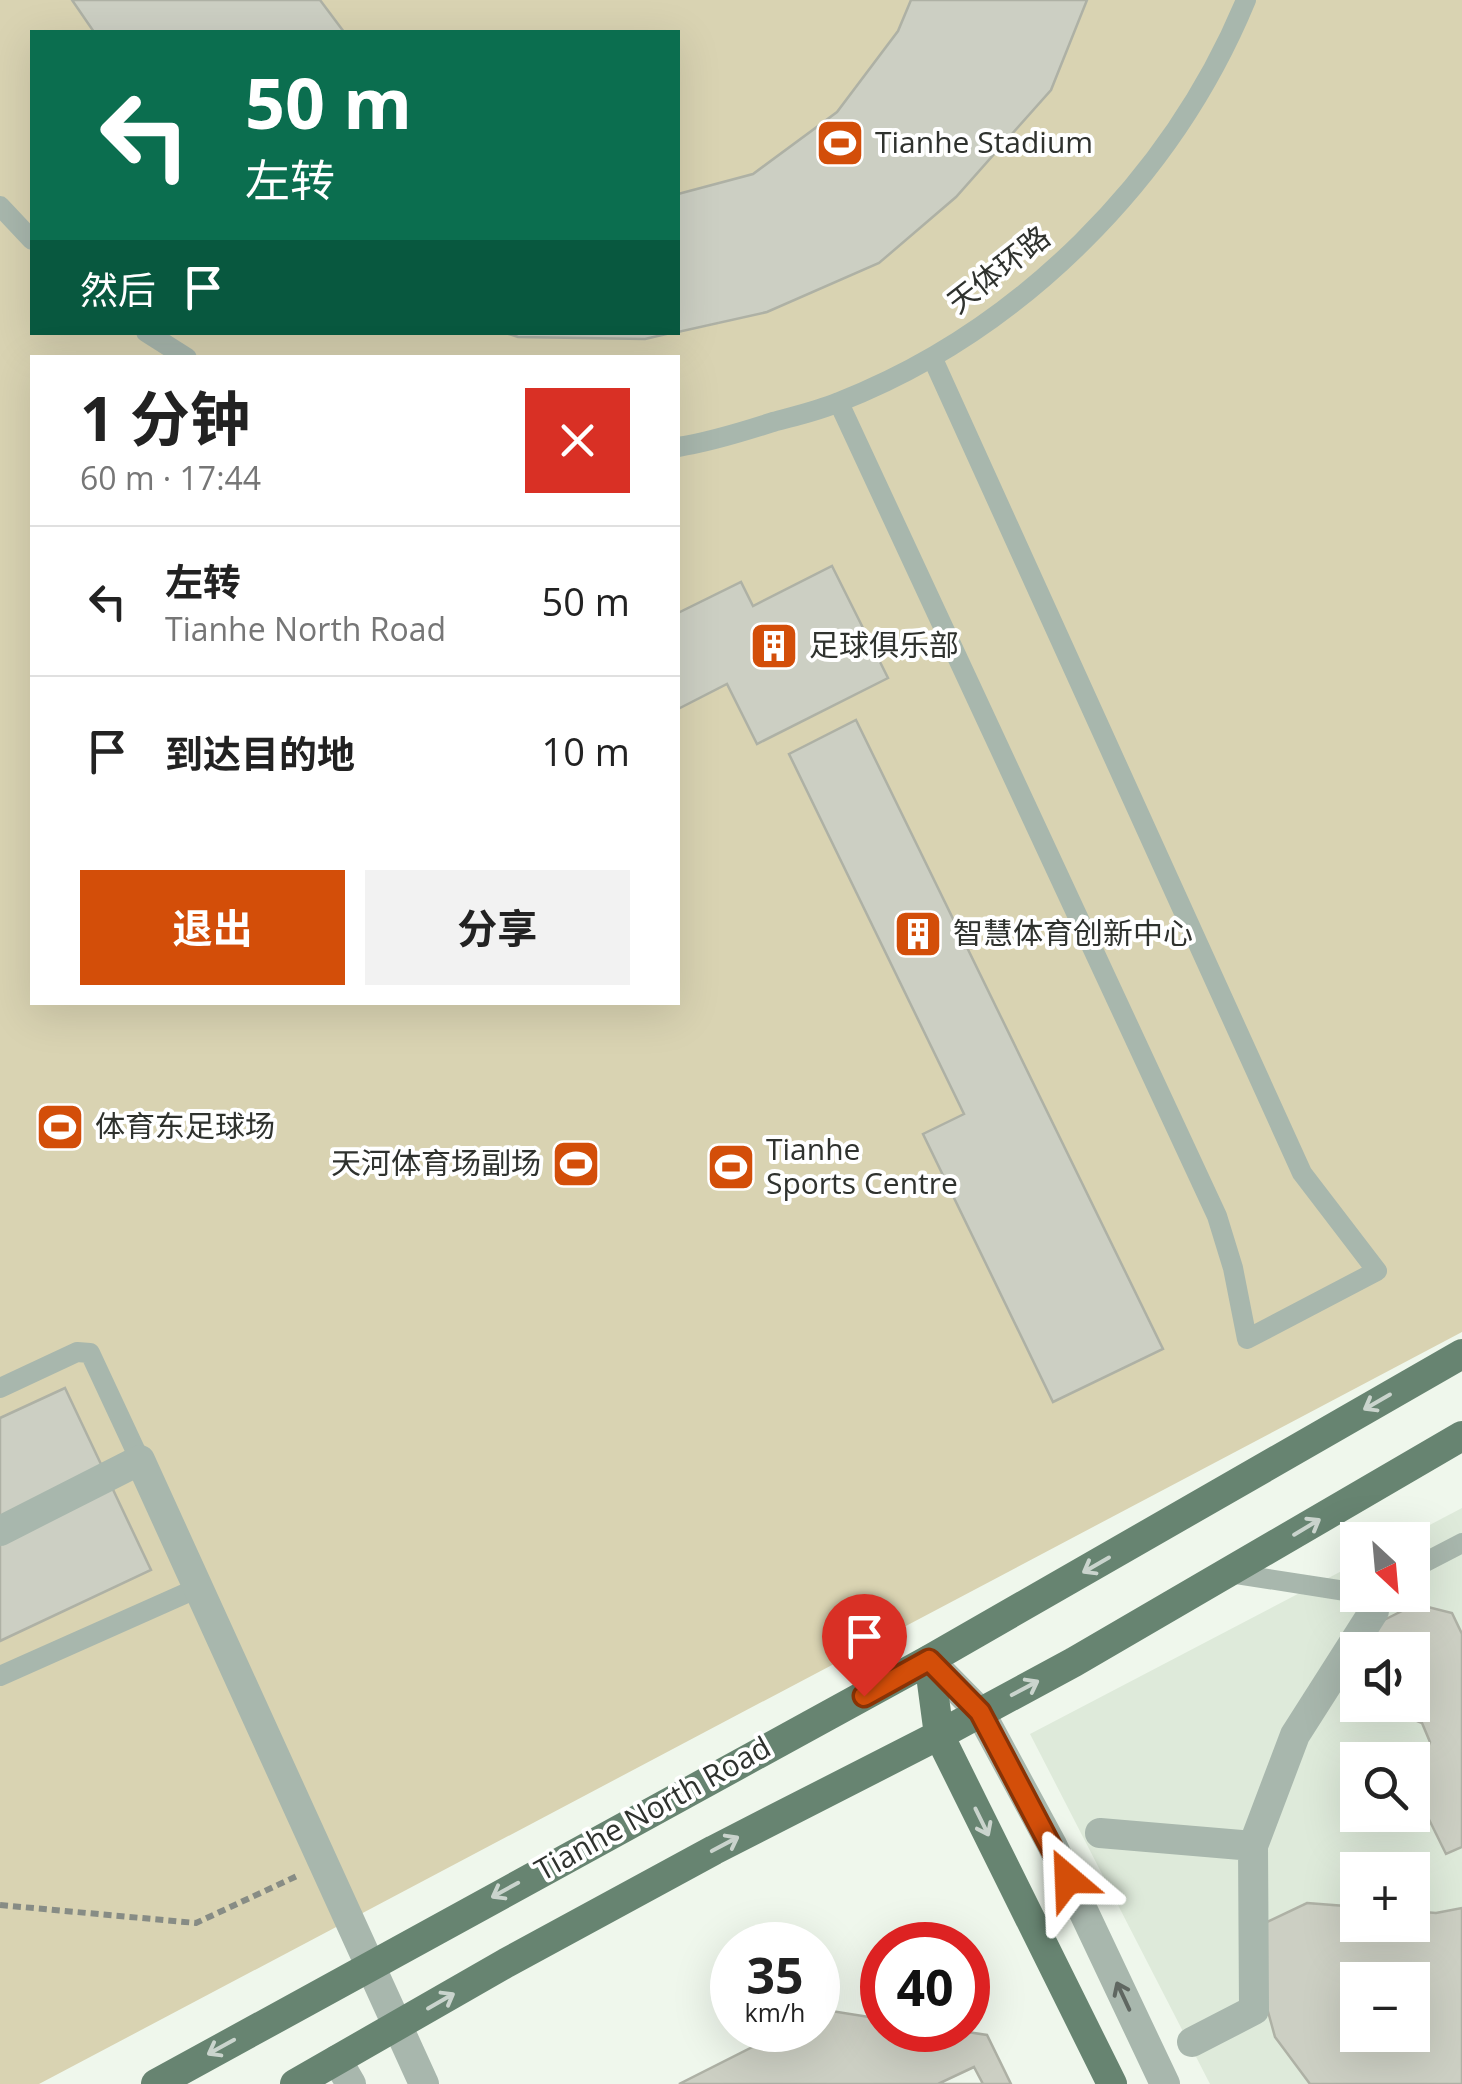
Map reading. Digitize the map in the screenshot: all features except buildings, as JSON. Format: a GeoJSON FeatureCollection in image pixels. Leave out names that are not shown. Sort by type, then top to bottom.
{"type":"FeatureCollection","features":[{"type":"Feature","properties":{"kind":"main road","name":"Tianhe North Road"},"geometry":{"type":"LineString","coordinates":[[156,2084],[929,1660],[1462,1354]]}},
{"type":"Feature","properties":{"kind":"main road"},"geometry":{"type":"LineString","coordinates":[[295,2084],[344,2072],[506,1963],[750,1830],[939,1735],[1230,1573],[1462,1436]]}},
{"type":"Feature","properties":{"kind":"main road"},"geometry":{"type":"LineString","coordinates":[[929,1660],[939,1735],[1112,2084]]}},
{"type":"Feature","properties":{"kind":"street"},"geometry":{"type":"LineString","coordinates":[[0,1531],[140,1460],[424,2084]]}},
{"type":"Feature","properties":{"kind":"street"},"geometry":{"type":"LineString","coordinates":[[1192,2042],[1254,2010],[1253,1846],[1294,1735],[1361,1612]]}},
{"type":"Feature","properties":{"kind":"street"},"geometry":{"type":"LineString","coordinates":[[929,1660],[980,1712],[1052,1845],[1165,2084]]}},
{"type":"Feature","properties":{"kind":"street"},"geometry":{"type":"LineString","coordinates":[[1100,1833],[1253,1846]]}},
{"type":"Feature","properties":{"kind":"lane","name":"天体环路"},"geometry":{"type":"LineString","coordinates":[[680,446],[704,443],[839,403],[932,358],[988,322],[1049,272],[1117,206],[1172,137],[1233,32],[1246,0]]}},
{"type":"Feature","properties":{"kind":"lane"},"geometry":{"type":"LineString","coordinates":[[0,206],[30,238]]}},
{"type":"Feature","properties":{"kind":"lane"},"geometry":{"type":"LineString","coordinates":[[151,335],[183,355]]}},
{"type":"Feature","properties":{"kind":"lane"},"geometry":{"type":"LineString","coordinates":[[839,403],[1217,1216],[1233,1268],[1246,1339],[1377,1271],[1302,1173],[932,358]]}},
{"type":"Feature","properties":{"kind":"lane"},"geometry":{"type":"LineString","coordinates":[[0,1388],[77,1352],[90,1354],[377,1960]]}},
{"type":"Feature","properties":{"kind":"lane"},"geometry":{"type":"LineString","coordinates":[[1430,1560],[1462,1543]]}},
{"type":"Feature","properties":{"kind":"lane"},"geometry":{"type":"LineString","coordinates":[[1230,1573],[1340,1596]]}},
{"type":"Feature","properties":{"kind":"lane"},"geometry":{"type":"LineString","coordinates":[[0,1676],[200,1586]]}},
{"type":"Feature","properties":{"kind":"path"},"geometry":{"type":"LineString","coordinates":[[0,1905],[196,1923],[330,1861]]}},
{"type":"Feature","properties":{"kind":"shaded area","name":"Tianhe Sports Centre"},"geometry":{"type":"Polygon","coordinates":[[[0,0],[1462,0],[1462,1332],[39,2084],[0,2084],[0,0]]]}},
{"type":"Feature","properties":{"kind":"shaded area"},"geometry":{"type":"Polygon","coordinates":[[[1462,1508],[1462,2084],[1210,2084],[1030,1734],[1340,1572],[1340,1612],[1430,1612],[1430,1525],[1462,1508]]]}},
{"type":"Feature","properties":{"kind":"place","name":"Tianhe Stadium"},"geometry":{"type":"Point","coordinates":[840,143]}},
{"type":"Feature","properties":{"kind":"place","name":"足球俱乐部"},"geometry":{"type":"Point","coordinates":[774,646]}},
{"type":"Feature","properties":{"kind":"place","name":"智慧体育创新中心"},"geometry":{"type":"Point","coordinates":[918,934]}},
{"type":"Feature","properties":{"kind":"place","name":"体育东足球场"},"geometry":{"type":"Point","coordinates":[60,1127]}},
{"type":"Feature","properties":{"kind":"place","name":"天河体育场副场"},"geometry":{"type":"Point","coordinates":[576,1164]}},
{"type":"Feature","properties":{"kind":"place","name":"Tianhe Sports Centre"},"geometry":{"type":"Point","coordinates":[731,1167]}},
{"type":"Feature","properties":{"kind":"route"},"geometry":{"type":"LineString","coordinates":[[864,1696],[929,1660],[980,1712],[1068,1879]]}}]}
